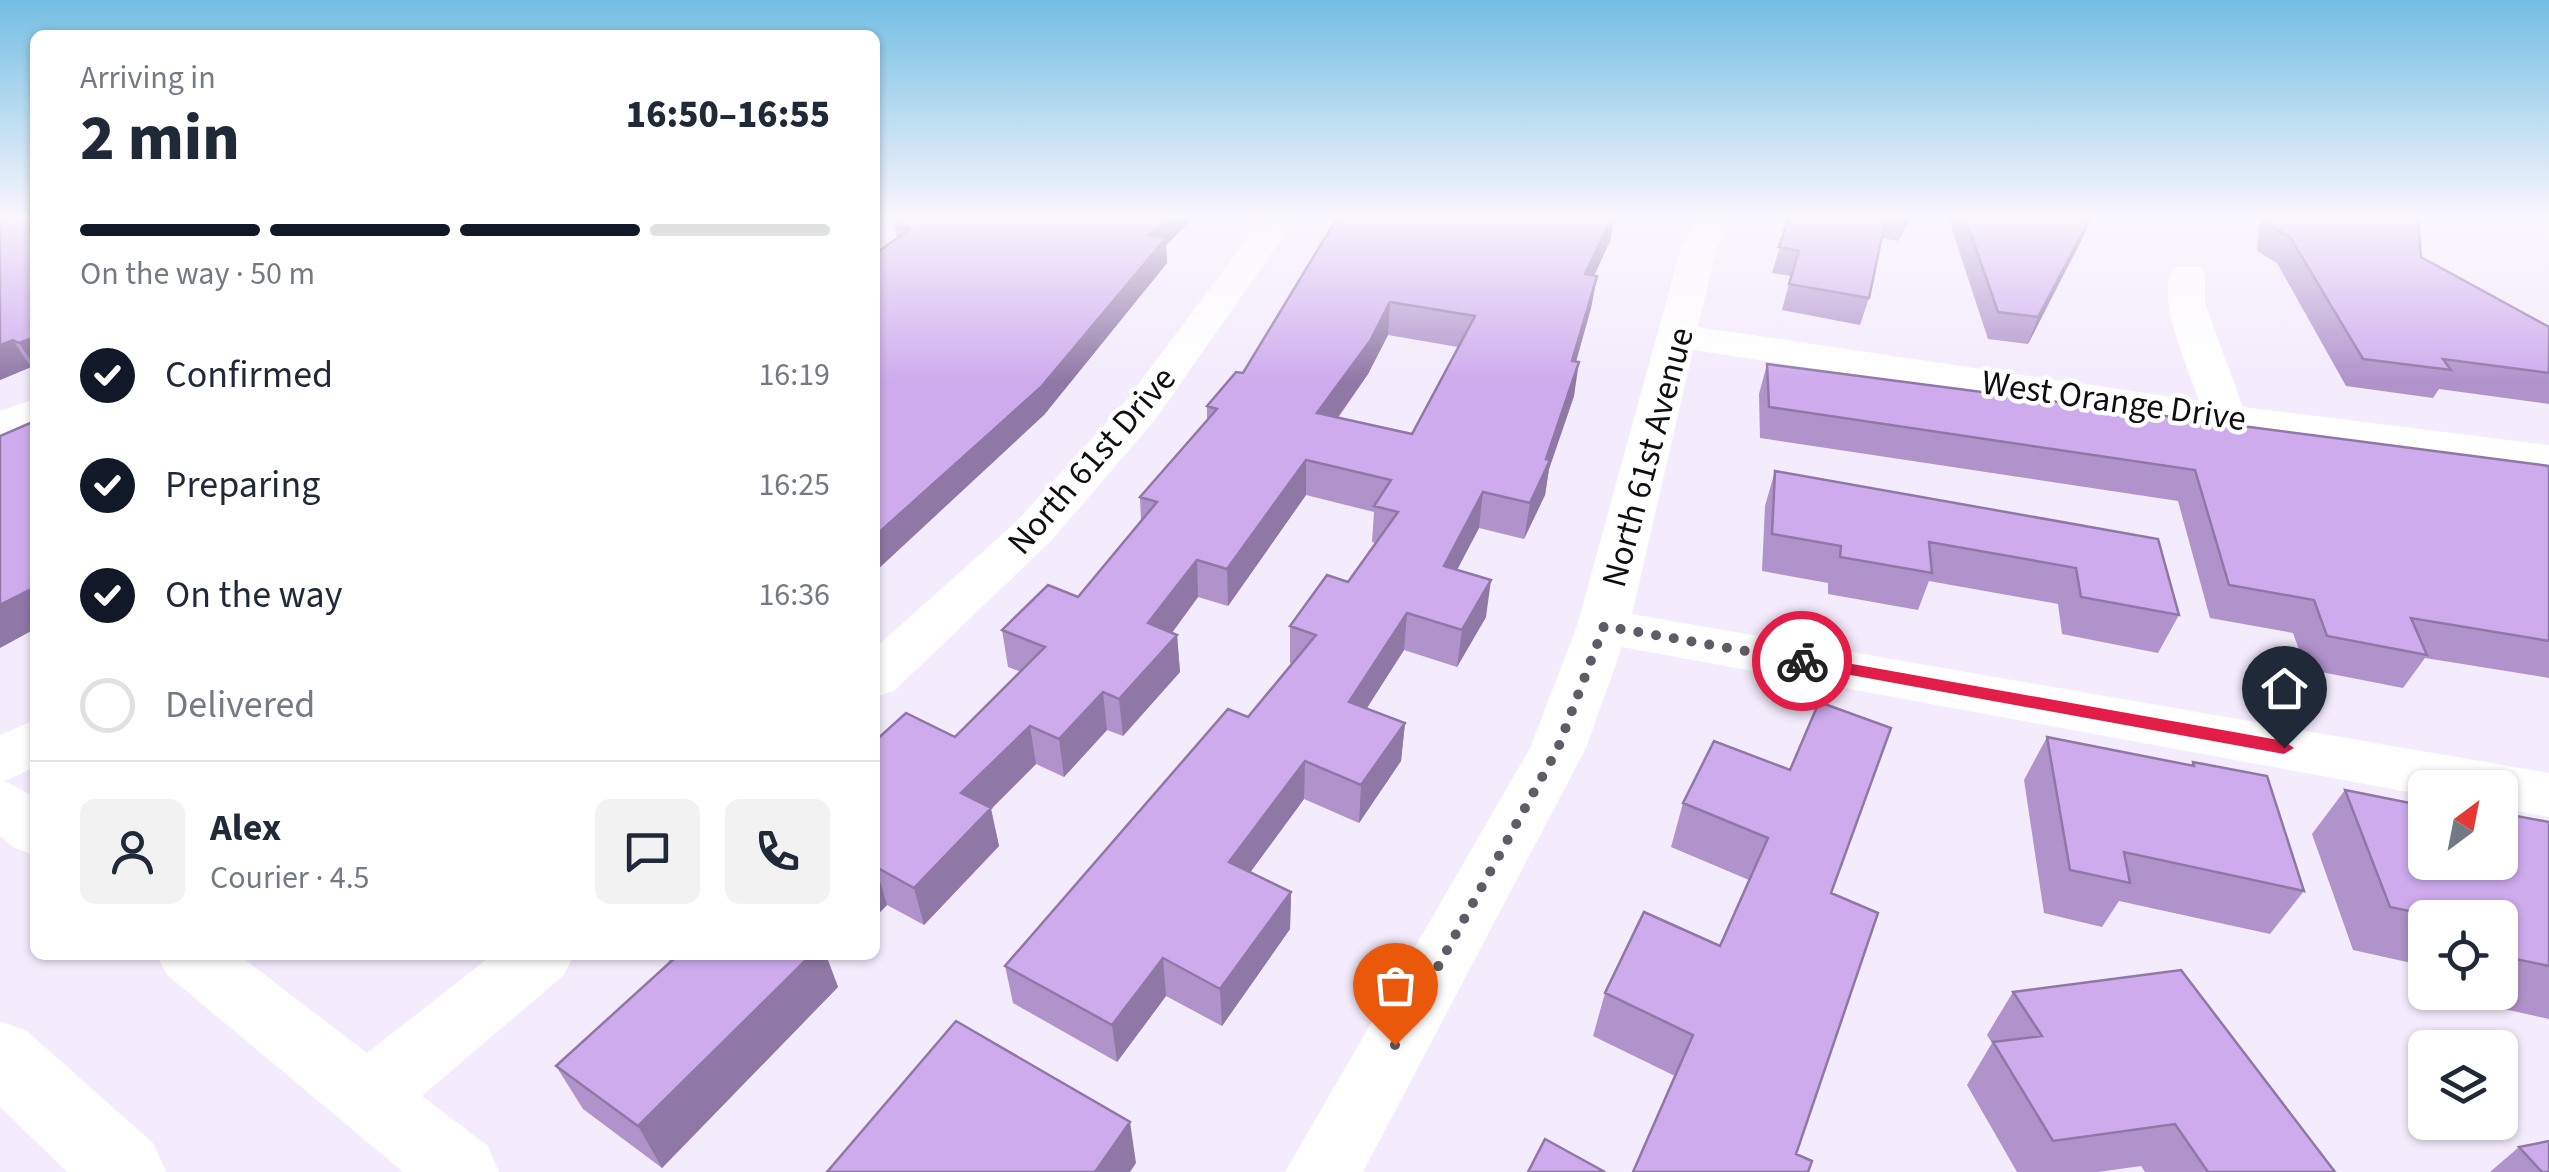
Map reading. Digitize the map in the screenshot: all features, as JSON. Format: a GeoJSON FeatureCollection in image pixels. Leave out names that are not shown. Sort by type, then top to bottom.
{"type":"FeatureCollection","features":[{"type":"Feature","properties":{"kind":"main road"},"geometry":{"type":"LineString","coordinates":[[0,1056],[125,1172]]}},
{"type":"Feature","properties":{"kind":"street","name":"North 61st Drive"},"geometry":{"type":"LineString","coordinates":[[880,673],[1034,531],[1140,412],[1241,272]]}},
{"type":"Feature","properties":{"kind":"street","name":"North 61st Avenue"},"geometry":{"type":"LineString","coordinates":[[1322,1172],[1511,840],[1558,748],[1604,626],[1694,272]]}},
{"type":"Feature","properties":{"kind":"street"},"geometry":{"type":"LineString","coordinates":[[2187,275],[2186,303],[2226,418]]}},
{"type":"Feature","properties":{"kind":"street","name":"West Orange Drive"},"geometry":{"type":"LineString","coordinates":[[1680,336],[2226,418],[2549,458]]}},
{"type":"Feature","properties":{"kind":"street"},"geometry":{"type":"LineString","coordinates":[[0,427],[30,414]]}},
{"type":"Feature","properties":{"kind":"street"},"geometry":{"type":"LineString","coordinates":[[1604,626],[2549,795]]}},
{"type":"Feature","properties":{"kind":"street"},"geometry":{"type":"LineString","coordinates":[[0,761],[30,744]]}},
{"type":"Feature","properties":{"kind":"street"},"geometry":{"type":"LineString","coordinates":[[0,802],[30,826]]}},
{"type":"Feature","properties":{"kind":"street"},"geometry":{"type":"LineString","coordinates":[[196,960],[461,1172]]}},
{"type":"Feature","properties":{"kind":"street"},"geometry":{"type":"LineString","coordinates":[[367,1097],[535,960]]}},
{"type":"Feature","properties":{"kind":"building"},"geometry":{"type":"Polygon","coordinates":[[[0,272],[30,272],[30,339],[0,345],[0,272]]]}},
{"type":"Feature","properties":{"kind":"building"},"geometry":{"type":"Polygon","coordinates":[[[880,272],[1138,272],[1041,387],[880,532],[880,272]]]}},
{"type":"Feature","properties":{"kind":"building"},"geometry":{"type":"Polygon","coordinates":[[[1304,272],[1586,272],[1597,276],[1572,361],[1579,362],[1546,459],[1550,460],[1530,503],[1483,492],[1444,566],[1491,580],[1462,630],[1407,613],[1349,702],[1405,723],[1361,785],[1305,761],[1229,862],[1291,892],[1220,989],[1163,958],[1112,1025],[1005,966],[1228,709],[1248,717],[1316,635],[1290,626],[1327,575],[1348,582],[1398,512],[1374,506],[1391,480],[1306,460],[1227,569],[1197,560],[1148,623],[1177,635],[1119,699],[1103,692],[1059,739],[1030,726],[961,793],[991,808],[914,888],[880,869],[880,736],[906,713],[955,737],[1045,647],[1002,630],[1048,585],[1078,597],[1157,502],[1140,497],[1217,409],[1207,406],[1236,372],[1243,373],[1304,272]],[[1390,302],[1370,341],[1317,413],[1412,434],[1475,316],[1390,302]]]}},
{"type":"Feature","properties":{"kind":"building"},"geometry":{"type":"Polygon","coordinates":[[[1793,272],[1875,272],[1869,298],[1789,284],[1793,272]]]}},
{"type":"Feature","properties":{"kind":"building"},"geometry":{"type":"Polygon","coordinates":[[[1984,272],[2062,272],[2038,317],[1998,312],[1984,272]]]}},
{"type":"Feature","properties":{"kind":"building"},"geometry":{"type":"Polygon","coordinates":[[[2311,272],[2448,272],[2549,327],[2549,373],[2443,359],[2451,370],[2363,359],[2311,272]]]}},
{"type":"Feature","properties":{"kind":"building"},"geometry":{"type":"Polygon","coordinates":[[[1767,364],[2549,466],[2549,641],[2411,618],[2427,655],[2327,636],[2314,600],[2229,585],[2195,470],[1769,407],[1767,364]]]}},
{"type":"Feature","properties":{"kind":"building"},"geometry":{"type":"Polygon","coordinates":[[[30,423],[30,590],[0,605],[0,436],[30,423]]]}},
{"type":"Feature","properties":{"kind":"building"},"geometry":{"type":"Polygon","coordinates":[[[1775,471],[2158,539],[2179,615],[2081,597],[2076,568],[1929,542],[1932,573],[1840,557],[1841,546],[1772,534],[1775,471]]]}},
{"type":"Feature","properties":{"kind":"building"},"geometry":{"type":"Polygon","coordinates":[[[1819,702],[1891,728],[1831,893],[1878,913],[1796,1154],[1812,1161],[1808,1172],[1633,1172],[1693,1035],[1605,993],[1644,912],[1720,946],[1768,838],[1683,803],[1714,741],[1790,770],[1819,702]]]}},
{"type":"Feature","properties":{"kind":"building"},"geometry":{"type":"Polygon","coordinates":[[[2047,737],[2267,776],[2304,891],[2124,852],[2130,883],[2070,870],[2047,737]]]}},
{"type":"Feature","properties":{"kind":"building"},"geometry":{"type":"Polygon","coordinates":[[[2345,790],[2408,803],[2408,880],[2518,880],[2518,816],[2549,822],[2549,966],[2518,960],[2518,900],[2408,900],[2408,911],[2390,907],[2345,790]]]}},
{"type":"Feature","properties":{"kind":"building"},"geometry":{"type":"Polygon","coordinates":[[[673,960],[806,960],[638,1126],[556,1066],[673,960]]]}},
{"type":"Feature","properties":{"kind":"building"},"geometry":{"type":"Polygon","coordinates":[[[2181,970],[2335,1172],[2208,1172],[2175,1124],[2053,1141],[1993,1042],[2042,1036],[2013,992],[2181,970]]]}},
{"type":"Feature","properties":{"kind":"building"},"geometry":{"type":"Polygon","coordinates":[[[956,1021],[1130,1122],[1095,1172],[827,1172],[956,1021]]]}},
{"type":"Feature","properties":{"kind":"building"},"geometry":{"type":"Polygon","coordinates":[[[1545,1139],[1605,1172],[1528,1172],[1545,1139]]]}},
{"type":"Feature","properties":{"kind":"building"},"geometry":{"type":"Polygon","coordinates":[[[2549,1141],[2549,1172],[2542,1172],[2519,1147],[2549,1141]]]}},
{"type":"Feature","properties":{"kind":"way so far"},"geometry":{"type":"LineString","coordinates":[[1395,1045],[1503,856],[1558,748],[1604,626],[1802,661]]}},
{"type":"Feature","properties":{"kind":"route"},"geometry":{"type":"LineString","coordinates":[[1802,661],[2284,748]]}}]}
